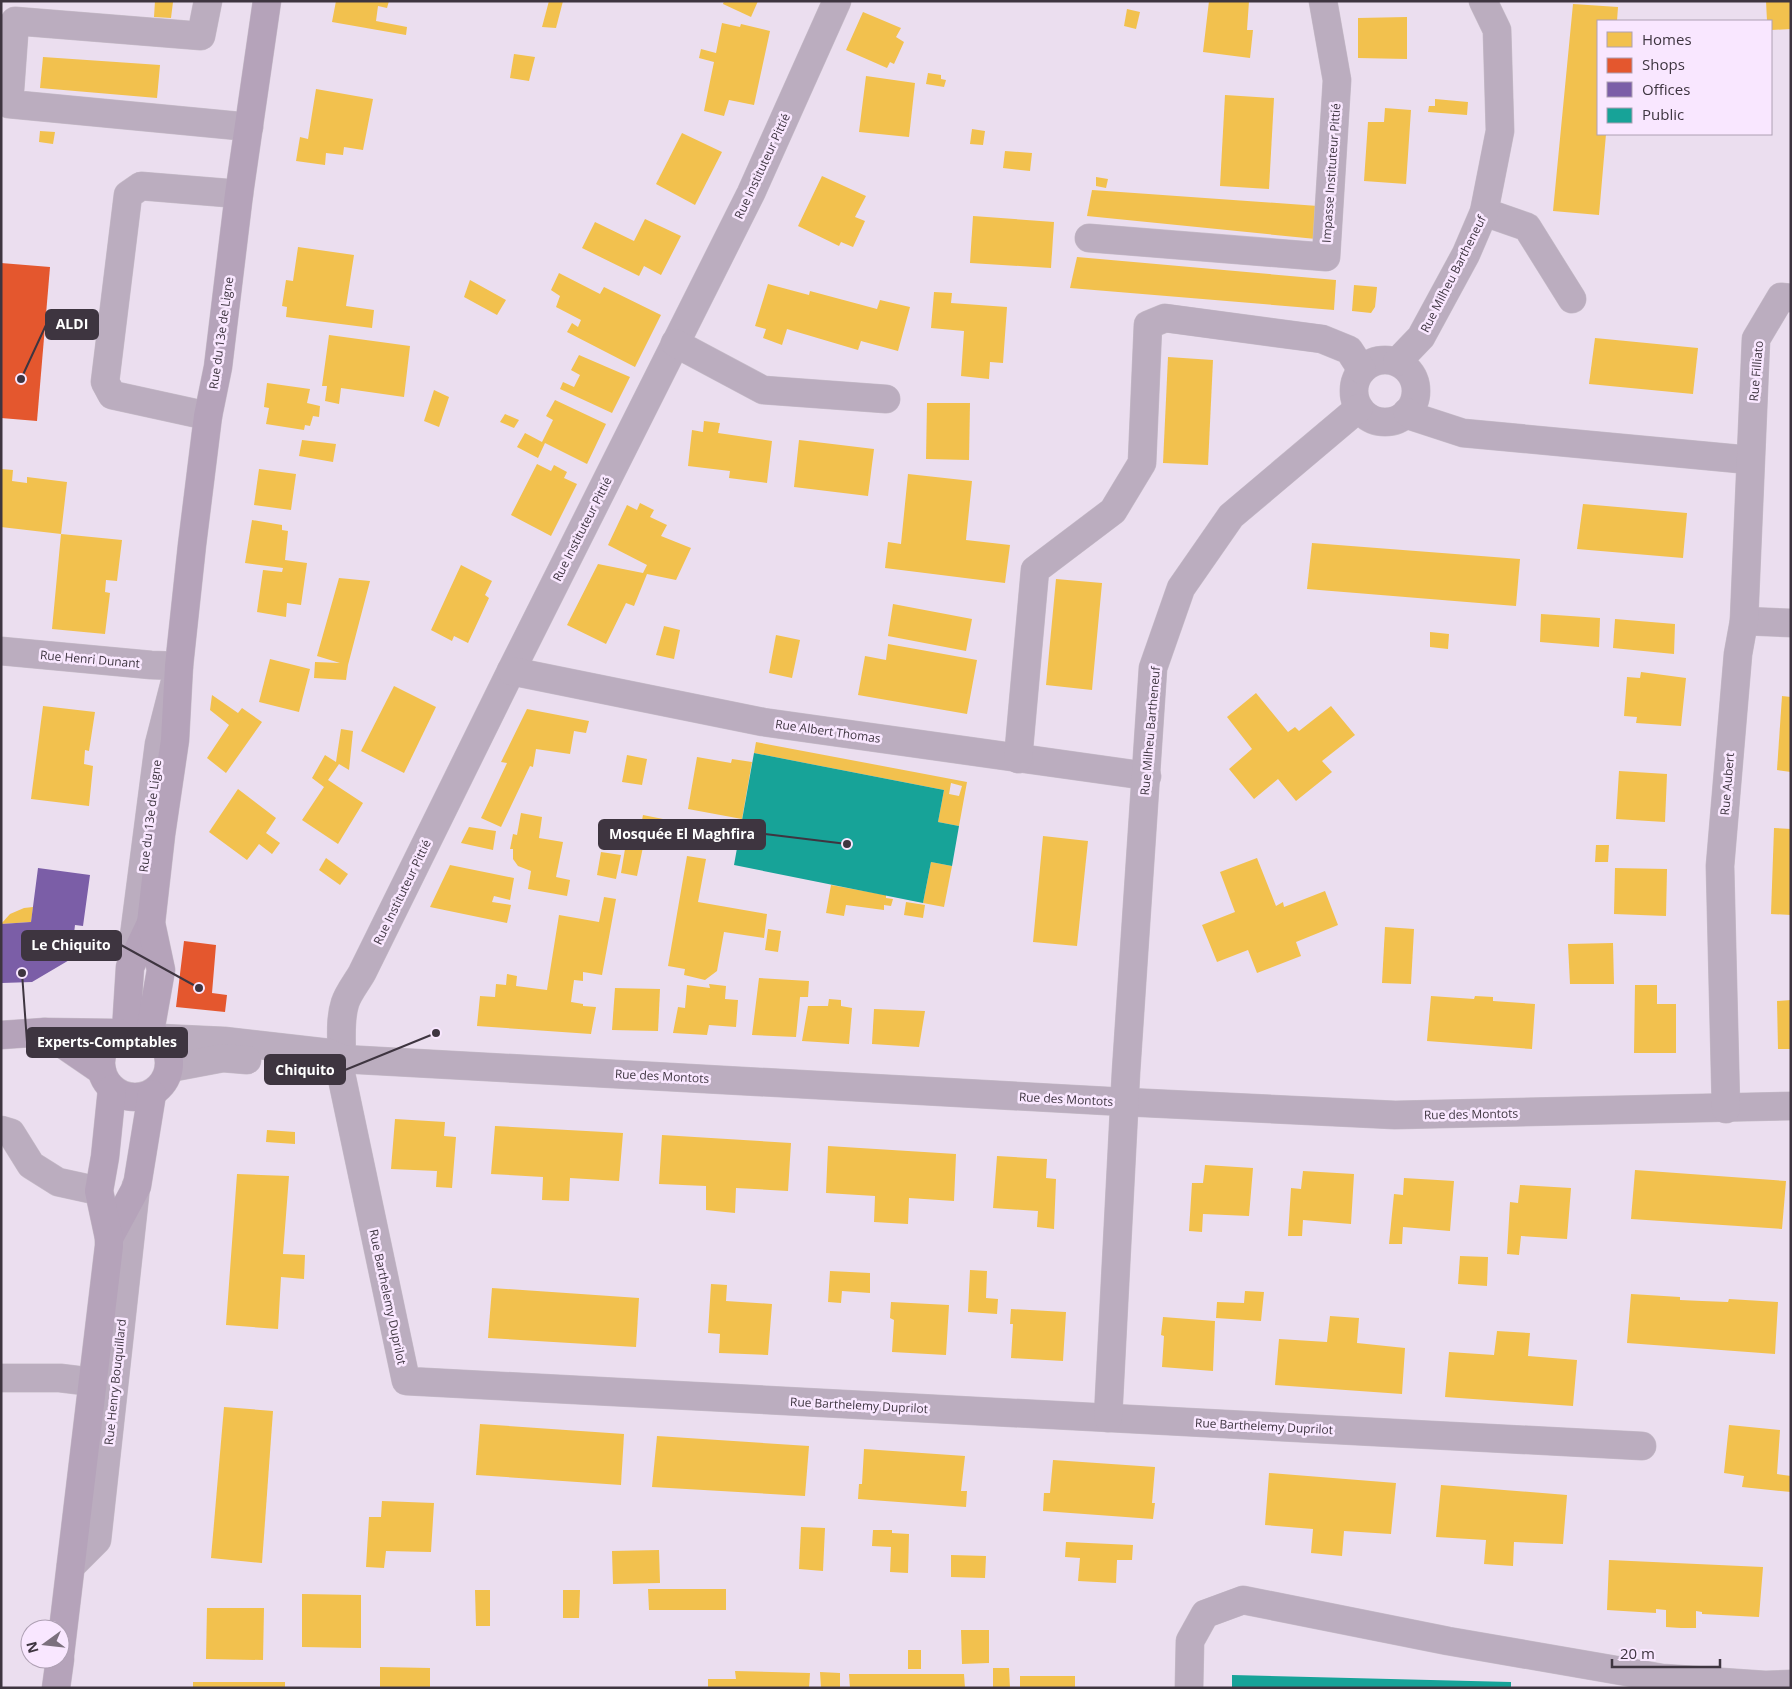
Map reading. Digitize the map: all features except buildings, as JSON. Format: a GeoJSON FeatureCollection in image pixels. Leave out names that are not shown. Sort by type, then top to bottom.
{"type":"FeatureCollection","features":[{"type":"Feature","properties":{"kind":"main road","name":"Rue du 13e de Ligne"},"geometry":{"type":"LineString","coordinates":[[138,1033],[161,970],[151,923],[161,835],[175,740],[179,666],[208,416],[218,366],[239,194],[267,1]]}},
{"type":"Feature","properties":{"kind":"main road","name":"Rue du 13e de Ligne"},"geometry":{"type":"LineString","coordinates":[[138,1033],[130,967],[151,923]]}},
{"type":"Feature","properties":{"kind":"main road"},"geometry":{"type":"LineString","coordinates":[[1,1035],[45,1032],[138,1033],[166,1047],[170,1057],[170,1068],[167,1078],[152,1094],[141,1098],[121,1095],[107,1080],[45,1032]]}},
{"type":"Feature","properties":{"kind":"main road"},"geometry":{"type":"LineString","coordinates":[[107,1080],[101,1060],[109,1040],[138,1033]]}},
{"type":"Feature","properties":{"kind":"main road","name":"Rue Henry Bouquillard"},"geometry":{"type":"LineString","coordinates":[[64,1619],[110,1238],[99,1190],[105,1157],[107,1080]]}},
{"type":"Feature","properties":{"kind":"main road","name":"Rue Henry Bouquillard"},"geometry":{"type":"LineString","coordinates":[[110,1238],[136,1186],[152,1094]]}},
{"type":"Feature","properties":{"kind":"main road"},"geometry":{"type":"LineString","coordinates":[[56,1688],[59,1669]]}},
{"type":"Feature","properties":{"kind":"street"},"geometry":{"type":"LineString","coordinates":[[208,1],[201,36],[15,21],[9,104],[249,127]]}},
{"type":"Feature","properties":{"kind":"street","name":"Rue Instituteur Pittié"},"geometry":{"type":"LineString","coordinates":[[342,1059],[341,1030],[345,1003],[362,973],[750,193],[837,1]]}},
{"type":"Feature","properties":{"kind":"street","name":"Impasse Instituteur Pittié"},"geometry":{"type":"LineString","coordinates":[[1089,238],[1326,257],[1337,80],[1324,1]]}},
{"type":"Feature","properties":{"kind":"street","name":"Rue Milheu Bartheneuf"},"geometry":{"type":"LineString","coordinates":[[1397,362],[1420,337],[1466,254],[1484,212],[1500,131],[1496,30],[1484,1]]}},
{"type":"Feature","properties":{"kind":"street"},"geometry":{"type":"LineString","coordinates":[[208,416],[112,395],[105,382],[128,195],[140,186],[239,194]]}},
{"type":"Feature","properties":{"kind":"street"},"geometry":{"type":"LineString","coordinates":[[1484,212],[1527,227],[1572,299]]}},
{"type":"Feature","properties":{"kind":"street","name":"Rue Filliato"},"geometry":{"type":"LineString","coordinates":[[1750,460],[1756,339],[1781,297],[1791,298]]}},
{"type":"Feature","properties":{"kind":"street"},"geometry":{"type":"LineString","coordinates":[[1018,758],[1035,570],[1113,511],[1142,463],[1148,325],[1165,318],[1322,339],[1349,350],[1362,370]]}},
{"type":"Feature","properties":{"kind":"street"},"geometry":{"type":"LineString","coordinates":[[675,344],[763,390],[886,399]]}},
{"type":"Feature","properties":{"kind":"street"},"geometry":{"type":"LineString","coordinates":[[1378,360],[1397,362],[1405,367],[1415,384],[1413,404],[1398,419],[1387,422],[1376,421],[1366,416],[1354,398],[1356,379],[1362,370],[1378,360]]}},
{"type":"Feature","properties":{"kind":"street","name":"Rue Milheu Bartheneuf"},"geometry":{"type":"LineString","coordinates":[[1108,1418],[1125,1102],[1154,668],[1181,588],[1231,516],[1359,408]]}},
{"type":"Feature","properties":{"kind":"street"},"geometry":{"type":"LineString","coordinates":[[1407,412],[1414,417],[1463,433],[1750,460]]}},
{"type":"Feature","properties":{"kind":"street","name":"Rue Aubert"},"geometry":{"type":"LineString","coordinates":[[1726,1109],[1720,866],[1738,654],[1744,621],[1750,460]]}},
{"type":"Feature","properties":{"kind":"street"},"geometry":{"type":"LineString","coordinates":[[1744,621],[1791,623]]}},
{"type":"Feature","properties":{"kind":"street","name":"Rue Henri Dunant"},"geometry":{"type":"LineString","coordinates":[[1,651],[179,666]]}},
{"type":"Feature","properties":{"kind":"street","name":"Rue du 13e de Ligne"},"geometry":{"type":"LineString","coordinates":[[130,967],[159,744],[179,666]]}},
{"type":"Feature","properties":{"kind":"street","name":"Rue Albert Thomas"},"geometry":{"type":"LineString","coordinates":[[511,671],[763,722],[1146,776]]}},
{"type":"Feature","properties":{"kind":"street","name":"Rue des Montots"},"geometry":{"type":"LineString","coordinates":[[138,1033],[329,1053],[342,1059],[1395,1115],[1726,1109],[1791,1106]]}},
{"type":"Feature","properties":{"kind":"street","name":"Rue des Montots"},"geometry":{"type":"LineString","coordinates":[[170,1068],[223,1058],[328,1065],[342,1059]]}},
{"type":"Feature","properties":{"kind":"street","name":"Rue Barthelemy Duprilot"},"geometry":{"type":"LineString","coordinates":[[342,1059],[340,1069],[406,1381],[1642,1446]]}},
{"type":"Feature","properties":{"kind":"street"},"geometry":{"type":"LineString","coordinates":[[1,1130],[11,1133],[31,1164],[58,1182],[99,1190]]}},
{"type":"Feature","properties":{"kind":"street","name":"Rue Henry Bouquillard"},"geometry":{"type":"LineString","coordinates":[[71,1566],[97,1540],[136,1186]]}},
{"type":"Feature","properties":{"kind":"street"},"geometry":{"type":"LineString","coordinates":[[1,1378],[60,1378],[93,1382]]}},
{"type":"Feature","properties":{"kind":"street"},"geometry":{"type":"LineString","coordinates":[[1189,1688],[1190,1641],[1205,1614],[1243,1600],[1448,1641],[1662,1678],[1765,1685],[1791,1684]]}},
{"type":"Feature","properties":{"kind":"place","name":"ALDI"},"geometry":{"type":"Point","coordinates":[21,379]}},
{"type":"Feature","properties":{"kind":"place","name":"Mosquée El Maghfira"},"geometry":{"type":"Point","coordinates":[847,844]}},
{"type":"Feature","properties":{"kind":"place","name":"Experts-Comptables"},"geometry":{"type":"Point","coordinates":[22,973]}},
{"type":"Feature","properties":{"kind":"place","name":"Le Chiquito"},"geometry":{"type":"Point","coordinates":[199,988]}},
{"type":"Feature","properties":{"kind":"place","name":"Chiquito"},"geometry":{"type":"Point","coordinates":[436,1033]}}]}
